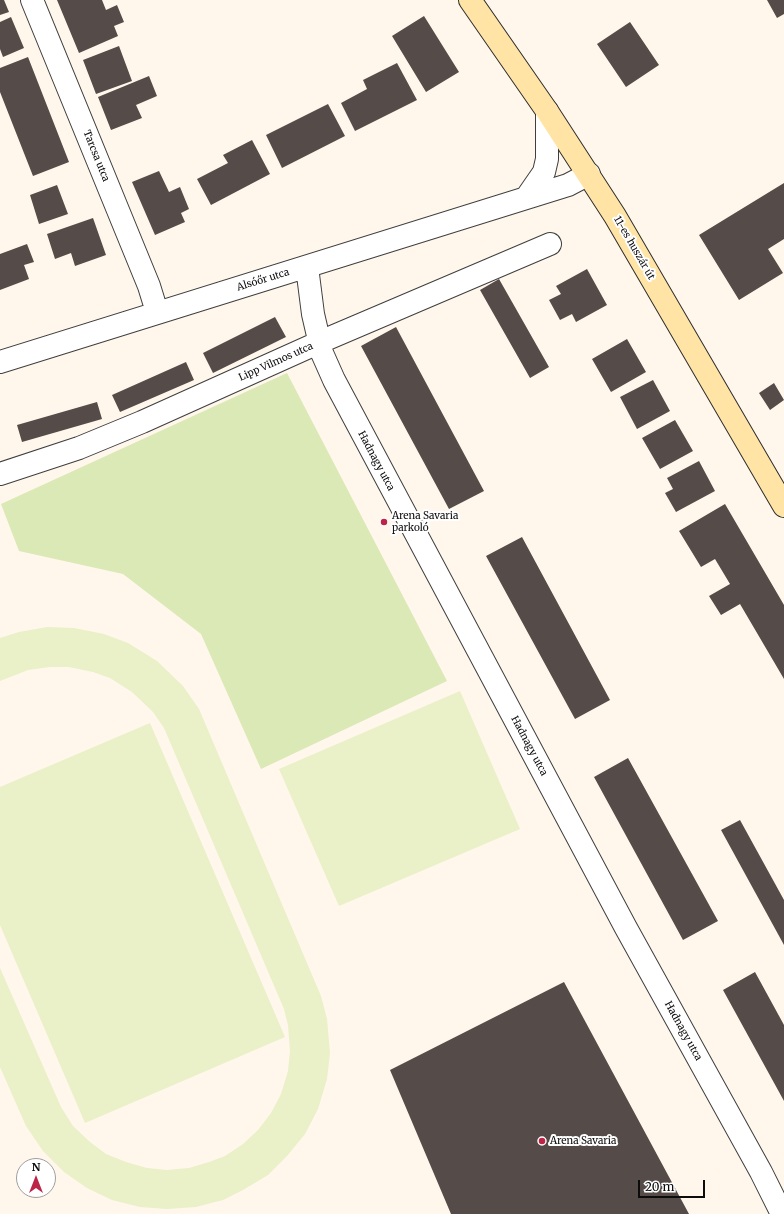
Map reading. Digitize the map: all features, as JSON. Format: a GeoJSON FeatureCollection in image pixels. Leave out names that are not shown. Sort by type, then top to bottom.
{"type":"FeatureCollection","features":[{"type":"Feature","properties":{"kind":"main road","name":"11-es huszár út"},"geometry":{"type":"LineString","coordinates":[[470,0],[589,174],[631,243],[784,506]]}},
{"type":"Feature","properties":{"kind":"street","name":"Tarcsa utca"},"geometry":{"type":"LineString","coordinates":[[32,0],[149,286],[157,312]]}},
{"type":"Feature","properties":{"kind":"street"},"geometry":{"type":"LineString","coordinates":[[526,198],[544,172],[548,159],[547,111]]}},
{"type":"Feature","properties":{"kind":"street","name":"Alsóőr utca"},"geometry":{"type":"LineString","coordinates":[[0,362],[568,185],[589,174]]}},
{"type":"Feature","properties":{"kind":"street","name":"Lipp Vilmos utca"},"geometry":{"type":"LineString","coordinates":[[0,474],[79,448],[136,425],[320,342],[550,244]]}},
{"type":"Feature","properties":{"kind":"street","name":"Hadnagy utca"},"geometry":{"type":"LineString","coordinates":[[307,267],[313,314],[320,342],[334,380],[626,928],[757,1165],[782,1214]]}},
{"type":"Feature","properties":{"kind":"green space"},"geometry":{"type":"Polygon","coordinates":[[[287,373],[447,681],[261,769],[201,634],[123,574],[19,551],[1,504],[287,373]]]}},
{"type":"Feature","properties":{"kind":"green space"},"geometry":{"type":"Polygon","coordinates":[[[47,627],[74,628],[104,634],[128,643],[157,661],[183,686],[199,709],[321,996],[327,1019],[330,1053],[327,1079],[318,1109],[305,1134],[287,1156],[268,1175],[223,1200],[196,1207],[167,1209],[140,1207],[112,1200],[87,1188],[64,1172],[56,1164],[56,1158],[50,1158],[43,1151],[26,1126],[0,1067],[0,968],[61,1107],[73,1126],[90,1142],[106,1154],[147,1168],[167,1170],[189,1168],[225,1156],[243,1144],[258,1130],[271,1113],[281,1094],[288,1071],[290,1051],[288,1025],[284,1009],[164,728],[153,712],[132,692],[110,678],[93,672],[69,667],[50,667],[28,670],[0,681],[0,638],[19,632],[47,627]]]}},
{"type":"Feature","properties":{"kind":"green space"},"geometry":{"type":"Polygon","coordinates":[[[460,691],[520,829],[339,906],[279,769],[460,691]]]}},
{"type":"Feature","properties":{"kind":"green space"},"geometry":{"type":"Polygon","coordinates":[[[150,723],[285,1037],[85,1123],[0,925],[0,787],[150,723]]]}},
{"type":"Feature","properties":{"kind":"building"},"geometry":{"type":"Polygon","coordinates":[[[0,0],[4,0],[9,12],[0,15],[0,0]]]}},
{"type":"Feature","properties":{"kind":"building"},"geometry":{"type":"Polygon","coordinates":[[[57,0],[102,0],[106,10],[117,5],[124,22],[114,26],[118,36],[79,53],[57,0]]]}},
{"type":"Feature","properties":{"kind":"building"},"geometry":{"type":"Polygon","coordinates":[[[767,0],[784,0],[784,14],[777,18],[767,0]]]}},
{"type":"Feature","properties":{"kind":"building"},"geometry":{"type":"Polygon","coordinates":[[[424,16],[459,72],[426,92],[392,36],[424,16]]]}},
{"type":"Feature","properties":{"kind":"building"},"geometry":{"type":"Polygon","coordinates":[[[11,17],[24,48],[3,57],[0,49],[0,22],[11,17]]]}},
{"type":"Feature","properties":{"kind":"building"},"geometry":{"type":"Polygon","coordinates":[[[630,22],[659,65],[626,87],[597,44],[630,22]]]}},
{"type":"Feature","properties":{"kind":"building"},"geometry":{"type":"Polygon","coordinates":[[[119,46],[132,81],[96,94],[83,60],[119,46]]]}},
{"type":"Feature","properties":{"kind":"building"},"geometry":{"type":"Polygon","coordinates":[[[28,57],[69,162],[33,176],[0,92],[0,68],[28,57]]]}},
{"type":"Feature","properties":{"kind":"building"},"geometry":{"type":"Polygon","coordinates":[[[397,63],[417,100],[355,131],[341,103],[367,89],[363,80],[397,63]]]}},
{"type":"Feature","properties":{"kind":"building"},"geometry":{"type":"Polygon","coordinates":[[[149,76],[157,96],[136,105],[142,118],[111,130],[98,97],[149,76]]]}},
{"type":"Feature","properties":{"kind":"building"},"geometry":{"type":"Polygon","coordinates":[[[328,104],[345,136],[282,168],[266,135],[328,104]]]}},
{"type":"Feature","properties":{"kind":"building"},"geometry":{"type":"Polygon","coordinates":[[[252,140],[270,174],[211,205],[197,179],[228,163],[223,155],[252,140]]]}},
{"type":"Feature","properties":{"kind":"building"},"geometry":{"type":"Polygon","coordinates":[[[159,171],[169,192],[180,187],[189,209],[181,213],[185,222],[155,235],[132,182],[159,171]]]}},
{"type":"Feature","properties":{"kind":"building"},"geometry":{"type":"Polygon","coordinates":[[[784,183],[784,239],[768,249],[783,273],[739,300],[699,235],[784,183]]]}},
{"type":"Feature","properties":{"kind":"building"},"geometry":{"type":"Polygon","coordinates":[[[57,185],[68,214],[39,224],[30,195],[57,185]]]}},
{"type":"Feature","properties":{"kind":"building"},"geometry":{"type":"Polygon","coordinates":[[[93,218],[106,255],[75,266],[71,253],[55,259],[47,234],[93,218]]]}},
{"type":"Feature","properties":{"kind":"building"},"geometry":{"type":"Polygon","coordinates":[[[27,244],[34,262],[24,265],[29,279],[0,290],[0,254],[27,244]]]}},
{"type":"Feature","properties":{"kind":"building"},"geometry":{"type":"Polygon","coordinates":[[[587,269],[607,305],[576,322],[572,314],[560,320],[549,300],[561,294],[556,286],[587,269]]]}},
{"type":"Feature","properties":{"kind":"building"},"geometry":{"type":"Polygon","coordinates":[[[499,279],[549,367],[530,378],[480,290],[499,279]]]}},
{"type":"Feature","properties":{"kind":"building"},"geometry":{"type":"Polygon","coordinates":[[[275,317],[286,337],[213,373],[203,353],[275,317]]]}},
{"type":"Feature","properties":{"kind":"building"},"geometry":{"type":"Polygon","coordinates":[[[396,327],[484,491],[449,509],[361,346],[396,327]]]}},
{"type":"Feature","properties":{"kind":"building"},"geometry":{"type":"Polygon","coordinates":[[[627,339],[646,372],[611,392],[592,359],[627,339]]]}},
{"type":"Feature","properties":{"kind":"building"},"geometry":{"type":"Polygon","coordinates":[[[186,362],[194,380],[120,412],[112,395],[186,362]]]}},
{"type":"Feature","properties":{"kind":"building"},"geometry":{"type":"Polygon","coordinates":[[[653,380],[670,411],[637,429],[620,397],[653,380]]]}},
{"type":"Feature","properties":{"kind":"building"},"geometry":{"type":"Polygon","coordinates":[[[774,383],[784,400],[770,410],[759,393],[774,383]]]}},
{"type":"Feature","properties":{"kind":"building"},"geometry":{"type":"Polygon","coordinates":[[[97,402],[102,419],[22,442],[17,425],[97,402]]]}},
{"type":"Feature","properties":{"kind":"building"},"geometry":{"type":"Polygon","coordinates":[[[675,420],[693,451],[660,469],[642,438],[675,420]]]}},
{"type":"Feature","properties":{"kind":"building"},"geometry":{"type":"Polygon","coordinates":[[[699,461],[715,491],[676,512],[665,493],[673,489],[667,478],[699,461]]]}},
{"type":"Feature","properties":{"kind":"building"},"geometry":{"type":"Polygon","coordinates":[[[725,504],[784,605],[784,679],[740,604],[721,615],[709,596],[730,584],[715,559],[701,567],[679,531],[725,504]]]}},
{"type":"Feature","properties":{"kind":"building"},"geometry":{"type":"Polygon","coordinates":[[[522,537],[610,700],[575,719],[486,556],[522,537]]]}},
{"type":"Feature","properties":{"kind":"building"},"geometry":{"type":"Polygon","coordinates":[[[628,758],[718,921],[683,940],[594,777],[628,758]]]}},
{"type":"Feature","properties":{"kind":"building"},"geometry":{"type":"Polygon","coordinates":[[[740,820],[784,900],[784,945],[721,830],[740,820]]]}},
{"type":"Feature","properties":{"kind":"building"},"geometry":{"type":"Polygon","coordinates":[[[755,972],[784,1025],[784,1101],[723,990],[755,972]]]}},
{"type":"Feature","properties":{"kind":"building","name":"Arena Savaria"},"geometry":{"type":"Polygon","coordinates":[[[564,982],[689,1214],[451,1214],[390,1070],[564,982]]]}},
{"type":"Feature","properties":{"kind":"place","name":"Arena Savaria parkoló"},"geometry":{"type":"Point","coordinates":[384,522]}},
{"type":"Feature","properties":{"kind":"place","name":"Arena Savaria"},"geometry":{"type":"Point","coordinates":[542,1141]}}]}
